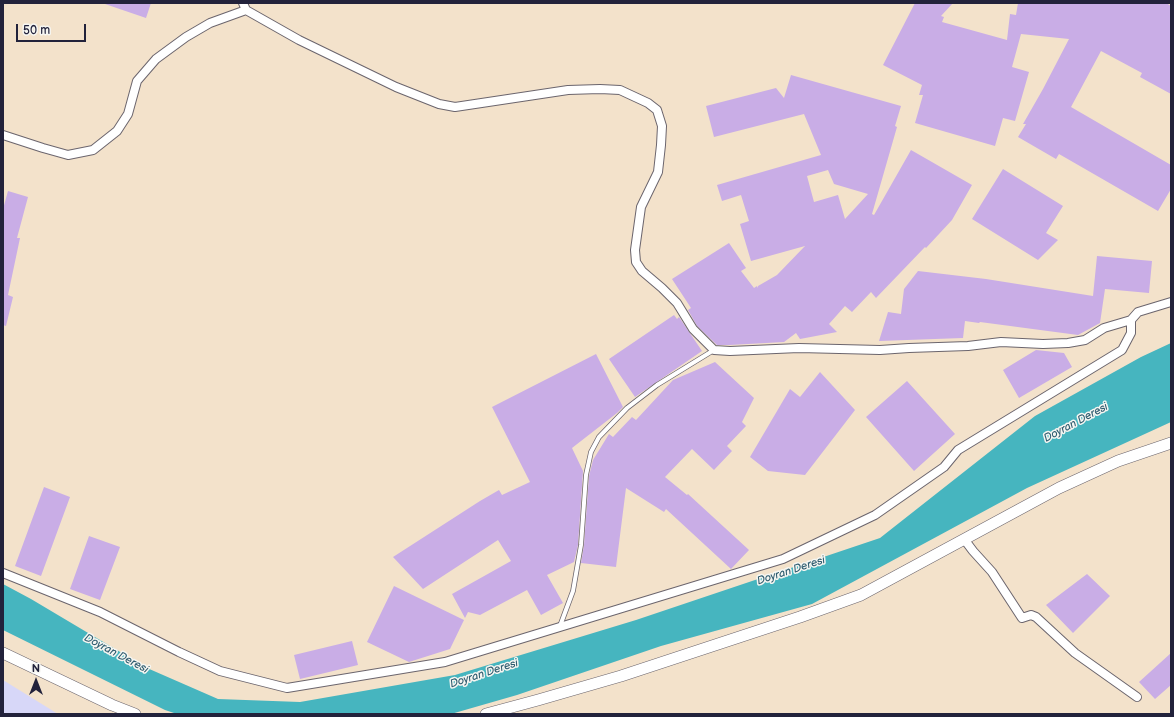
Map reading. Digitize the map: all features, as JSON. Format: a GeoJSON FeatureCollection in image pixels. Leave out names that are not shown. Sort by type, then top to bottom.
{"type":"FeatureCollection","features":[{"type":"Feature","properties":{"kind":"street"},"geometry":{"type":"LineString","coordinates":[[3,135],[68,155],[93,150],[117,131],[128,114],[137,81],[156,59],[186,37],[244,6],[299,40],[396,87],[439,104],[455,106],[568,90],[600,89],[620,90],[648,103],[657,110],[662,126],[661,145],[658,172],[640,207],[635,250],[636,262],[642,271],[662,288],[676,303],[693,329],[714,350],[730,351],[799,348],[880,350],[968,346],[1001,342],[1068,344],[1085,340],[1104,328],[1131,320],[1138,312],[1171,302]]}},
{"type":"Feature","properties":{"kind":"street"},"geometry":{"type":"LineString","coordinates":[[3,573],[100,612],[220,671],[287,688],[445,662],[782,559],[875,515],[944,466],[958,450],[1122,350],[1131,334],[1131,320]]}},
{"type":"Feature","properties":{"kind":"street"},"geometry":{"type":"LineString","coordinates":[[486,714],[621,676],[807,615],[861,595],[1059,488],[1118,461],[1171,443]]}},
{"type":"Feature","properties":{"kind":"street"},"geometry":{"type":"LineString","coordinates":[[964,539],[992,572],[1022,618],[1031,615],[1036,617],[1075,653],[1138,697]]}},
{"type":"Feature","properties":{"kind":"street"},"geometry":{"type":"LineString","coordinates":[[3,653],[112,705],[135,714]]}},
{"type":"Feature","properties":{"kind":"lane"},"geometry":{"type":"LineString","coordinates":[[560,627],[573,592],[581,545],[586,475],[591,452],[596,442],[627,408],[657,385],[714,350]]}},
{"type":"Feature","properties":{"kind":"shaded area"},"geometry":{"type":"Polygon","coordinates":[[[3,680],[58,714],[3,714],[3,680]]]}},
{"type":"Feature","properties":{"kind":"water","name":"Doyran Deresi"},"geometry":{"type":"Polygon","coordinates":[[[1171,343],[1171,422],[1027,488],[812,604],[661,646],[517,695],[451,714],[177,714],[165,710],[3,630],[3,584],[147,668],[218,699],[300,702],[455,675],[636,620],[880,538],[1035,416],[1141,357],[1171,343]]]}},
{"type":"Feature","properties":{"kind":"building"},"geometry":{"type":"Polygon","coordinates":[[[105,3],[151,3],[146,18],[105,3]]]}},
{"type":"Feature","properties":{"kind":"building"},"geometry":{"type":"Polygon","coordinates":[[[915,3],[953,3],[941,16],[944,17],[942,22],[1007,40],[1010,14],[1016,15],[1018,3],[1166,3],[1171,6],[1171,94],[1140,77],[1142,73],[1101,51],[1071,107],[1171,165],[1171,189],[1158,211],[1059,154],[1056,159],[1018,137],[1026,124],[1023,124],[1069,39],[1021,34],[1012,67],[1029,72],[1015,121],[1003,118],[995,146],[915,123],[923,95],[919,95],[922,85],[883,65],[915,3]]]}},
{"type":"Feature","properties":{"kind":"building"},"geometry":{"type":"Polygon","coordinates":[[[791,75],[901,106],[895,126],[897,127],[872,214],[874,215],[911,150],[972,185],[952,220],[876,298],[871,292],[852,312],[845,306],[829,324],[837,332],[800,339],[796,333],[784,342],[717,345],[697,326],[688,310],[691,308],[672,279],[729,243],[746,268],[741,271],[754,288],[757,286],[758,288],[758,286],[777,275],[805,246],[751,261],[740,224],[749,221],[741,195],[722,201],[717,185],[821,155],[804,114],[714,137],[706,106],[776,88],[784,98],[791,75]],[[828,170],[807,176],[814,202],[838,195],[845,219],[868,194],[834,184],[828,170]]]}},
{"type":"Feature","properties":{"kind":"building"},"geometry":{"type":"Polygon","coordinates":[[[1003,169],[1063,206],[1046,233],[1058,240],[1038,260],[972,219],[1003,169]]]}},
{"type":"Feature","properties":{"kind":"building"},"geometry":{"type":"Polygon","coordinates":[[[8,191],[28,197],[17,238],[20,238],[8,295],[13,297],[6,326],[3,325],[3,209],[8,191]]]}},
{"type":"Feature","properties":{"kind":"building"},"geometry":{"type":"Polygon","coordinates":[[[1097,256],[1152,261],[1149,293],[1105,289],[1100,323],[1078,335],[965,321],[963,338],[879,341],[888,312],[901,314],[904,289],[918,271],[986,279],[1093,296],[1097,256]]]}},
{"type":"Feature","properties":{"kind":"building"},"geometry":{"type":"Polygon","coordinates":[[[674,315],[677,319],[679,317],[702,351],[635,397],[609,359],[674,315]]]}},
{"type":"Feature","properties":{"kind":"building"},"geometry":{"type":"Polygon","coordinates":[[[1036,350],[1064,353],[1072,367],[1019,398],[1003,370],[1036,350]]]}},
{"type":"Feature","properties":{"kind":"building"},"geometry":{"type":"Polygon","coordinates":[[[596,354],[623,407],[572,448],[583,471],[578,545],[574,562],[547,575],[563,603],[541,615],[527,590],[480,615],[468,612],[465,618],[452,594],[511,561],[498,540],[423,589],[393,557],[499,490],[502,495],[530,482],[492,407],[596,354]]]}},
{"type":"Feature","properties":{"kind":"building"},"geometry":{"type":"Polygon","coordinates":[[[715,362],[754,398],[742,422],[746,426],[727,446],[732,451],[714,470],[692,449],[665,477],[687,495],[688,494],[749,550],[731,569],[666,509],[664,512],[626,488],[616,567],[581,563],[584,545],[589,476],[593,460],[609,434],[613,437],[632,417],[636,420],[673,380],[715,362]]]}},
{"type":"Feature","properties":{"kind":"building"},"geometry":{"type":"Polygon","coordinates":[[[820,372],[855,410],[805,475],[768,471],[750,457],[790,389],[800,397],[820,372]]]}},
{"type":"Feature","properties":{"kind":"building"},"geometry":{"type":"Polygon","coordinates":[[[907,381],[955,434],[914,471],[866,417],[907,381]]]}},
{"type":"Feature","properties":{"kind":"building"},"geometry":{"type":"Polygon","coordinates":[[[44,487],[70,497],[41,576],[15,566],[44,487]]]}},
{"type":"Feature","properties":{"kind":"building"},"geometry":{"type":"Polygon","coordinates":[[[89,536],[120,547],[100,600],[70,589],[89,536]]]}},
{"type":"Feature","properties":{"kind":"building"},"geometry":{"type":"Polygon","coordinates":[[[1087,574],[1110,596],[1073,633],[1046,605],[1087,574]]]}},
{"type":"Feature","properties":{"kind":"building"},"geometry":{"type":"Polygon","coordinates":[[[394,586],[464,620],[450,649],[409,662],[367,642],[394,586]]]}},
{"type":"Feature","properties":{"kind":"building"},"geometry":{"type":"Polygon","coordinates":[[[352,641],[358,665],[300,679],[294,655],[352,641]]]}},
{"type":"Feature","properties":{"kind":"building"},"geometry":{"type":"Polygon","coordinates":[[[1171,653],[1171,685],[1155,699],[1139,682],[1171,653]]]}}]}
